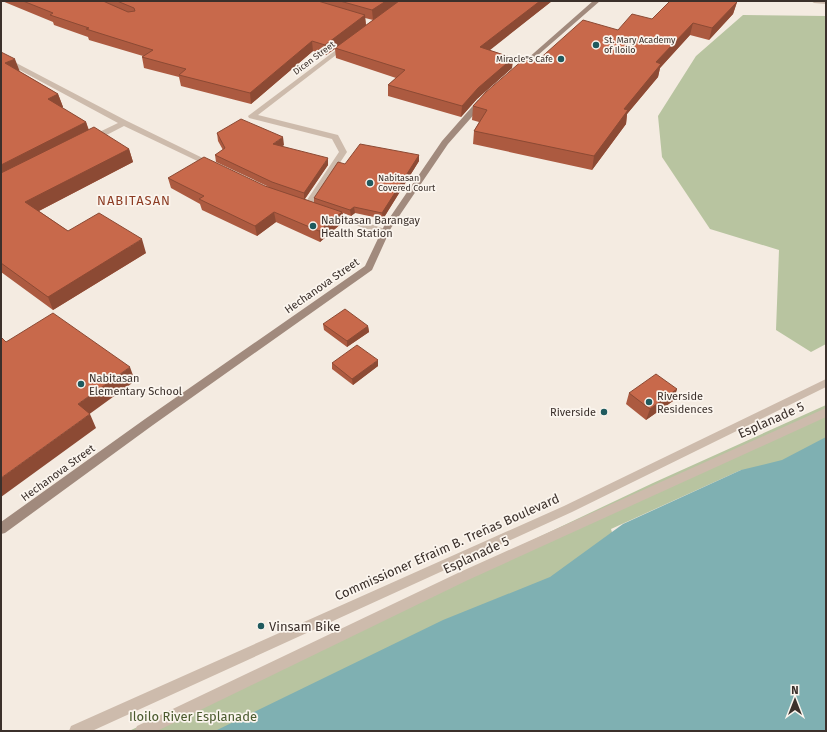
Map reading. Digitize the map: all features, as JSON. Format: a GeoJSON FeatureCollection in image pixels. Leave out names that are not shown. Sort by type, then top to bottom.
{"type":"FeatureCollection","features":[{"type":"Feature","properties":{"kind":"main road"},"geometry":{"type":"LineString","coordinates":[[516,72],[597,1]]}},
{"type":"Feature","properties":{"kind":"main road","name":"Hechanova Street"},"geometry":{"type":"LineString","coordinates":[[1,529],[149,422],[369,268],[385,232],[445,143],[487,97]]}},
{"type":"Feature","properties":{"kind":"street"},"geometry":{"type":"LineString","coordinates":[[814,1],[826,2]]}},
{"type":"Feature","properties":{"kind":"street","name":"Dicen Street"},"geometry":{"type":"LineString","coordinates":[[350,42],[252,116],[335,137],[343,152],[311,207],[385,232]]}},
{"type":"Feature","properties":{"kind":"street"},"geometry":{"type":"LineString","coordinates":[[1,57],[124,123],[222,170]]}},
{"type":"Feature","properties":{"kind":"street"},"geometry":{"type":"LineString","coordinates":[[83,144],[124,123]]}},
{"type":"Feature","properties":{"kind":"street","name":"Commissioner Efraim B. Treñas Boulevard"},"geometry":{"type":"LineString","coordinates":[[76,731],[568,509],[826,383]]}},
{"type":"Feature","properties":{"kind":"street","name":"Esplanade 5"},"geometry":{"type":"LineString","coordinates":[[142,731],[464,576],[826,412]]}},
{"type":"Feature","properties":{"kind":"green space"},"geometry":{"type":"Polygon","coordinates":[[[743,15],[826,16],[826,344],[811,352],[776,330],[779,250],[710,229],[662,157],[658,116],[696,56],[743,15]]]}},
{"type":"Feature","properties":{"kind":"green space","name":"Iloilo River Esplanade"},"geometry":{"type":"Polygon","coordinates":[[[826,405],[826,467],[741,470],[611,529],[624,574],[291,731],[129,731],[653,483],[826,405]]]}},
{"type":"Feature","properties":{"kind":"water"},"geometry":{"type":"Polygon","coordinates":[[[826,437],[826,731],[215,731],[443,620],[550,577],[623,524],[741,470],[782,460],[826,437]]]}},
{"type":"Feature","properties":{"kind":"building"},"geometry":{"type":"Polygon","coordinates":[[[23,1],[103,1],[128,12],[135,11],[134,8],[117,1],[318,1],[365,15],[325,45],[312,41],[250,93],[179,75],[186,69],[142,57],[153,50],[86,29],[89,28],[50,15],[53,13],[23,1]]]}},
{"type":"Feature","properties":{"kind":"building"},"geometry":{"type":"Polygon","coordinates":[[[340,1],[386,1],[372,10],[340,1]]]}},
{"type":"Feature","properties":{"kind":"building"},"geometry":{"type":"Polygon","coordinates":[[[399,1],[540,1],[480,47],[513,58],[478,88],[462,106],[388,85],[405,70],[335,48],[399,1]]]}},
{"type":"Feature","properties":{"kind":"building"},"geometry":{"type":"Polygon","coordinates":[[[670,1],[737,2],[712,28],[693,23],[656,62],[661,64],[624,109],[628,110],[594,156],[474,131],[487,110],[473,106],[486,92],[524,59],[536,62],[583,20],[618,30],[632,14],[652,19],[670,1]]]}},
{"type":"Feature","properties":{"kind":"building"},"geometry":{"type":"Polygon","coordinates":[[[1,52],[15,59],[5,63],[58,94],[48,99],[86,122],[1,165],[1,52]]]}},
{"type":"Feature","properties":{"kind":"building"},"geometry":{"type":"Polygon","coordinates":[[[241,119],[283,137],[273,144],[328,158],[304,193],[272,182],[215,155],[225,148],[217,133],[241,119]]]}},
{"type":"Feature","properties":{"kind":"building"},"geometry":{"type":"Polygon","coordinates":[[[94,127],[129,149],[25,202],[68,231],[99,213],[142,239],[48,297],[1,263],[1,173],[94,127]]]}},
{"type":"Feature","properties":{"kind":"building","name":"Nabitasan Covered Court"},"geometry":{"type":"Polygon","coordinates":[[[360,144],[419,155],[382,213],[354,207],[350,210],[314,198],[338,162],[345,164],[360,144]]]}},
{"type":"Feature","properties":{"kind":"building"},"geometry":{"type":"Polygon","coordinates":[[[204,157],[265,186],[342,212],[319,231],[274,212],[255,226],[199,199],[204,196],[168,178],[204,157]]]}},
{"type":"Feature","properties":{"kind":"building"},"geometry":{"type":"Polygon","coordinates":[[[345,309],[368,326],[347,341],[323,324],[345,309]]]}},
{"type":"Feature","properties":{"kind":"building"},"geometry":{"type":"Polygon","coordinates":[[[53,313],[130,367],[78,404],[90,414],[1,478],[1,337],[6,342],[53,313]]]}},
{"type":"Feature","properties":{"kind":"building"},"geometry":{"type":"Polygon","coordinates":[[[357,345],[378,360],[352,379],[332,363],[357,345]]]}},
{"type":"Feature","properties":{"kind":"building"},"geometry":{"type":"Polygon","coordinates":[[[656,374],[677,389],[650,409],[629,393],[656,374]]]}},
{"type":"Feature","properties":{"kind":"place","name":"St. Mary Academy of Iloilo"},"geometry":{"type":"Point","coordinates":[596,45]}},
{"type":"Feature","properties":{"kind":"place","name":"Miracle\"s Cafe"},"geometry":{"type":"Point","coordinates":[561,59]}},
{"type":"Feature","properties":{"kind":"place","name":"Nabitasan Covered Court"},"geometry":{"type":"Point","coordinates":[370,183]}},
{"type":"Feature","properties":{"kind":"place","name":"Nabitasan Barangay Health Station"},"geometry":{"type":"Point","coordinates":[313,226]}},
{"type":"Feature","properties":{"kind":"place","name":"Nabitasan Elementary School"},"geometry":{"type":"Point","coordinates":[81,384]}},
{"type":"Feature","properties":{"kind":"place","name":"Riverside Residences"},"geometry":{"type":"Point","coordinates":[649,402]}},
{"type":"Feature","properties":{"kind":"place","name":"Riverside"},"geometry":{"type":"Point","coordinates":[604,412]}},
{"type":"Feature","properties":{"kind":"place","name":"Vinsam Bike"},"geometry":{"type":"Point","coordinates":[261,626]}},
{"type":"Feature","properties":{"kind":"district","name":"NABITASAN"},"geometry":{"type":"Point","coordinates":[134,200]}}]}
